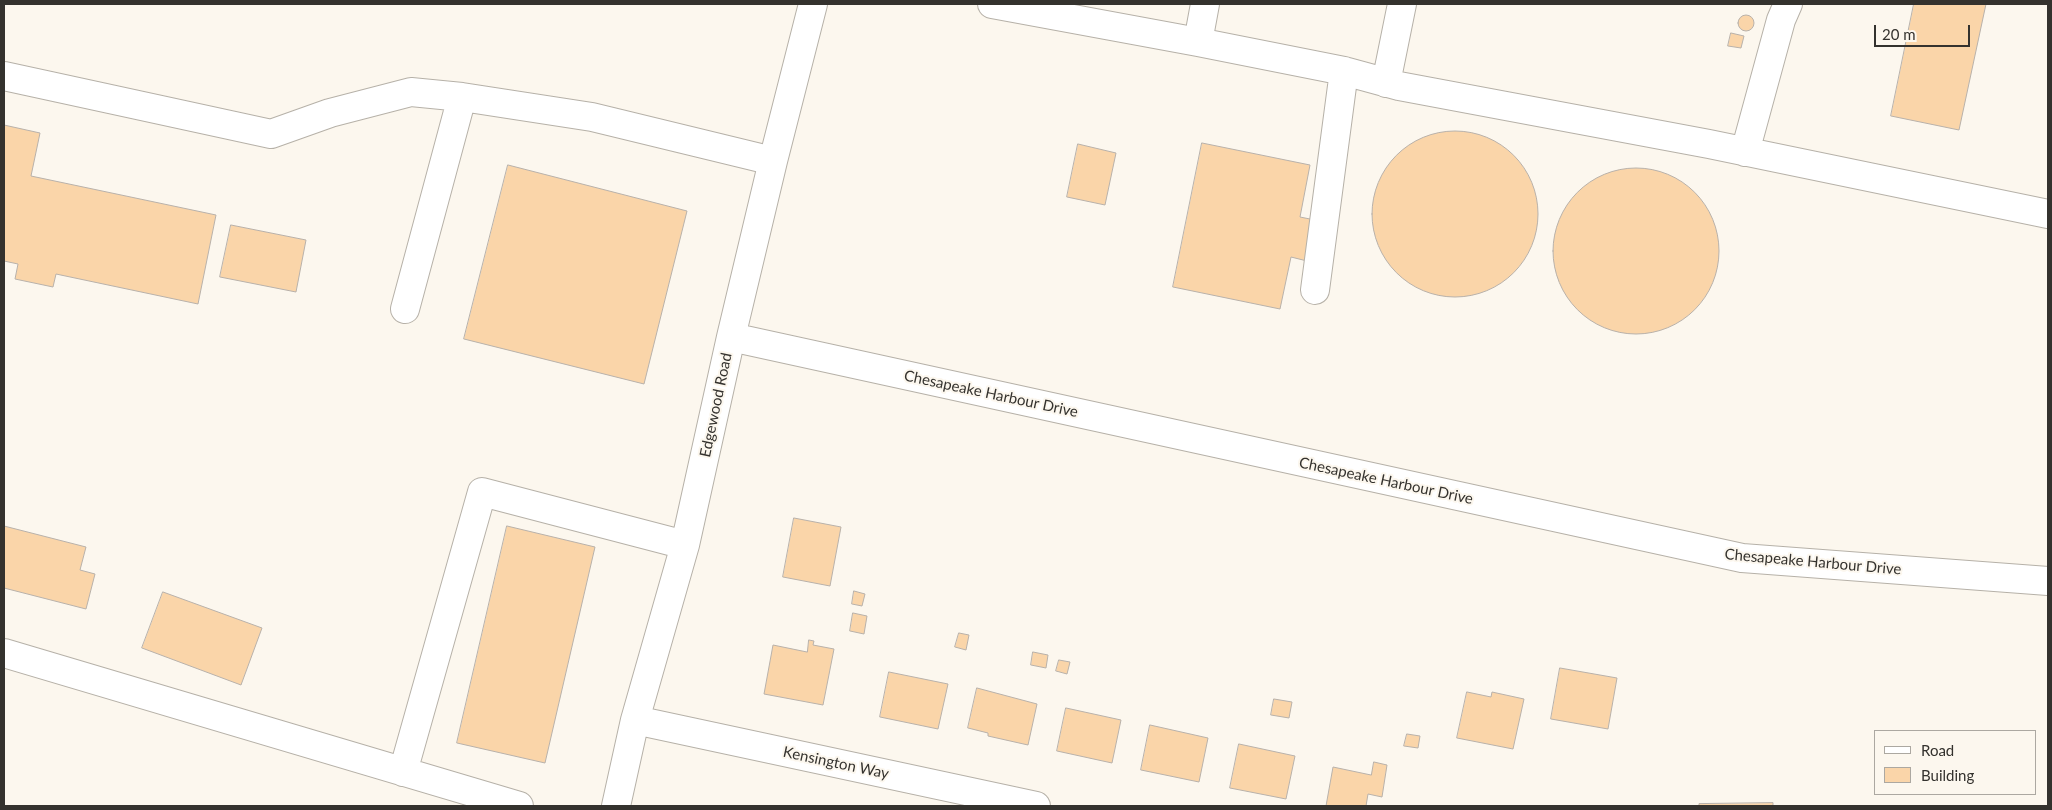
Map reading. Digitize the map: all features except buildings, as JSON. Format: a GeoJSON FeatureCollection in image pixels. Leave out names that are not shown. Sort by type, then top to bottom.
{"type":"FeatureCollection","features":[{"type":"Feature","properties":{"kind":"street","name":"Edgewood Road"},"geometry":{"type":"LineString","coordinates":[[616,806],[635,720],[685,544],[731,337],[813,4]]}},
{"type":"Feature","properties":{"kind":"street"},"geometry":{"type":"LineString","coordinates":[[992,4],[1344,71],[1386,83],[1744,152],[2048,214]]}},
{"type":"Feature","properties":{"kind":"street"},"geometry":{"type":"LineString","coordinates":[[1198,42],[1205,4]]}},
{"type":"Feature","properties":{"kind":"street"},"geometry":{"type":"LineString","coordinates":[[1386,83],[1402,4]]}},
{"type":"Feature","properties":{"kind":"street"},"geometry":{"type":"LineString","coordinates":[[1744,152],[1781,20],[1788,4]]}},
{"type":"Feature","properties":{"kind":"street"},"geometry":{"type":"LineString","coordinates":[[1316,290],[1344,71]]}},
{"type":"Feature","properties":{"kind":"street"},"geometry":{"type":"LineString","coordinates":[[4,76],[271,134],[330,113],[411,92],[462,97],[592,117],[773,161]]}},
{"type":"Feature","properties":{"kind":"street"},"geometry":{"type":"LineString","coordinates":[[405,309],[462,97]]}},
{"type":"Feature","properties":{"kind":"street","name":"Chesapeake Harbour Drive"},"geometry":{"type":"LineString","coordinates":[[731,337],[1742,558],[2048,581]]}},
{"type":"Feature","properties":{"kind":"street"},"geometry":{"type":"LineString","coordinates":[[403,772],[482,492],[685,544]]}},
{"type":"Feature","properties":{"kind":"street"},"geometry":{"type":"LineString","coordinates":[[4,653],[519,806]]}},
{"type":"Feature","properties":{"kind":"street","name":"Kensington Way"},"geometry":{"type":"LineString","coordinates":[[635,720],[1036,806]]}}]}
